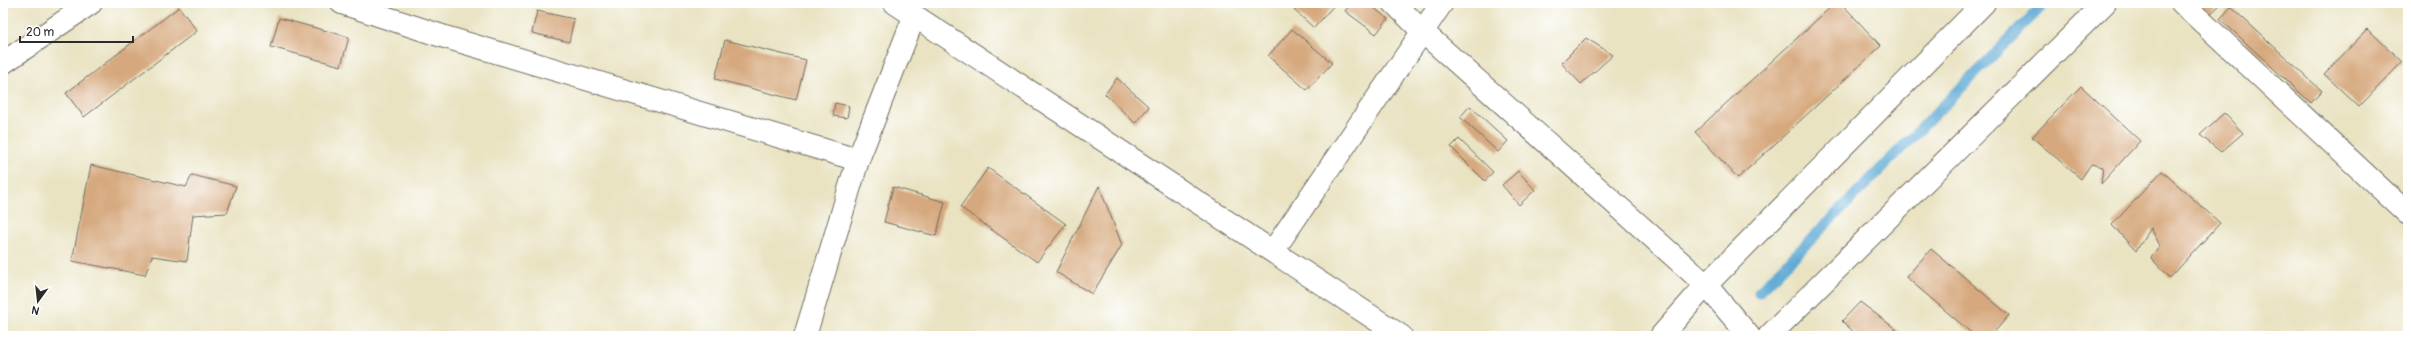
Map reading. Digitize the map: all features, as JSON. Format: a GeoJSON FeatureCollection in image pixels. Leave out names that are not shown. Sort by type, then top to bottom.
{"type":"FeatureCollection","features":[{"type":"Feature","properties":{"kind":"street"},"geometry":{"type":"LineString","coordinates":[[3,63],[91,3]]}},
{"type":"Feature","properties":{"kind":"street"},"geometry":{"type":"LineString","coordinates":[[342,3],[445,37],[858,160]]}},
{"type":"Feature","properties":{"kind":"street"},"geometry":{"type":"LineString","coordinates":[[895,3],[914,17],[1273,251],[1400,336]]}},
{"type":"Feature","properties":{"kind":"street"},"geometry":{"type":"LineString","coordinates":[[1394,3],[1423,32],[1706,285],[1749,336]]}},
{"type":"Feature","properties":{"kind":"street"},"geometry":{"type":"LineString","coordinates":[[1273,251],[1442,3]]}},
{"type":"Feature","properties":{"kind":"street"},"geometry":{"type":"LineString","coordinates":[[1661,336],[1706,285],[1984,3]]}},
{"type":"Feature","properties":{"kind":"street"},"geometry":{"type":"LineString","coordinates":[[1769,336],[2105,3]]}},
{"type":"Feature","properties":{"kind":"street"},"geometry":{"type":"LineString","coordinates":[[2182,3],[2408,214]]}},
{"type":"Feature","properties":{"kind":"street"},"geometry":{"type":"LineString","coordinates":[[805,336],[858,160],[914,17]]}},
{"type":"Feature","properties":{"kind":"building"},"geometry":{"type":"Polygon","coordinates":[[[1300,3],[1336,3],[1314,28],[1294,10],[1300,3]]]}},
{"type":"Feature","properties":{"kind":"building"},"geometry":{"type":"Polygon","coordinates":[[[1351,3],[1368,3],[1388,19],[1376,34],[1345,11],[1351,3]]]}},
{"type":"Feature","properties":{"kind":"building"},"geometry":{"type":"Polygon","coordinates":[[[1835,3],[1841,3],[1881,46],[1738,178],[1695,132],[1835,3]]]}},
{"type":"Feature","properties":{"kind":"building"},"geometry":{"type":"Polygon","coordinates":[[[2192,3],[2222,3],[2206,18],[2192,3]]]}},
{"type":"Feature","properties":{"kind":"building"},"geometry":{"type":"Polygon","coordinates":[[[179,7],[197,31],[84,117],[66,93],[179,7]]]}},
{"type":"Feature","properties":{"kind":"building"},"geometry":{"type":"Polygon","coordinates":[[[2231,7],[2322,91],[2311,103],[2220,19],[2231,7]]]}},
{"type":"Feature","properties":{"kind":"building"},"geometry":{"type":"Polygon","coordinates":[[[537,11],[574,19],[569,42],[532,33],[537,11]]]}},
{"type":"Feature","properties":{"kind":"building"},"geometry":{"type":"Polygon","coordinates":[[[279,18],[349,37],[341,66],[271,47],[279,18]]]}},
{"type":"Feature","properties":{"kind":"building"},"geometry":{"type":"Polygon","coordinates":[[[1292,29],[1332,63],[1307,90],[1268,56],[1292,29]]]}},
{"type":"Feature","properties":{"kind":"building"},"geometry":{"type":"Polygon","coordinates":[[[2368,29],[2402,62],[2359,107],[2324,74],[2368,29]]]}},
{"type":"Feature","properties":{"kind":"building"},"geometry":{"type":"Polygon","coordinates":[[[1586,38],[1613,55],[1581,84],[1561,63],[1586,38]]]}},
{"type":"Feature","properties":{"kind":"building"},"geometry":{"type":"Polygon","coordinates":[[[725,40],[806,60],[796,100],[715,79],[725,40]]]}},
{"type":"Feature","properties":{"kind":"building"},"geometry":{"type":"Polygon","coordinates":[[[1117,78],[1149,107],[1135,123],[1105,94],[1117,78]]]}},
{"type":"Feature","properties":{"kind":"building"},"geometry":{"type":"Polygon","coordinates":[[[2081,86],[2140,141],[2101,184],[2103,167],[2091,164],[2081,179],[2032,137],[2081,86]]]}},
{"type":"Feature","properties":{"kind":"building"},"geometry":{"type":"Polygon","coordinates":[[[835,103],[849,106],[847,118],[833,116],[835,103]]]}},
{"type":"Feature","properties":{"kind":"building"},"geometry":{"type":"Polygon","coordinates":[[[1470,106],[1508,141],[1498,152],[1460,117],[1470,106]]]}},
{"type":"Feature","properties":{"kind":"building"},"geometry":{"type":"Polygon","coordinates":[[[2224,113],[2243,133],[2221,152],[2200,135],[2224,113]]]}},
{"type":"Feature","properties":{"kind":"building"},"geometry":{"type":"Polygon","coordinates":[[[1459,139],[1493,172],[1485,181],[1451,147],[1459,139]]]}},
{"type":"Feature","properties":{"kind":"building"},"geometry":{"type":"Polygon","coordinates":[[[91,165],[186,187],[192,175],[236,186],[227,213],[193,215],[187,261],[152,256],[145,275],[72,261],[91,165]]]}},
{"type":"Feature","properties":{"kind":"building"},"geometry":{"type":"Polygon","coordinates":[[[988,168],[1066,224],[1037,262],[960,207],[988,168]]]}},
{"type":"Feature","properties":{"kind":"building"},"geometry":{"type":"Polygon","coordinates":[[[1518,171],[1535,190],[1519,205],[1502,185],[1518,171]]]}},
{"type":"Feature","properties":{"kind":"building"},"geometry":{"type":"Polygon","coordinates":[[[2162,171],[2220,223],[2170,278],[2151,258],[2160,246],[2151,228],[2136,251],[2112,225],[2162,171]]]}},
{"type":"Feature","properties":{"kind":"building"},"geometry":{"type":"Polygon","coordinates":[[[1099,186],[1122,245],[1092,294],[1056,272],[1099,186]]]}},
{"type":"Feature","properties":{"kind":"building"},"geometry":{"type":"Polygon","coordinates":[[[893,187],[945,202],[936,236],[884,222],[893,187]]]}},
{"type":"Feature","properties":{"kind":"building"},"geometry":{"type":"Polygon","coordinates":[[[1931,249],[2009,315],[1991,336],[1975,336],[1906,277],[1931,249]]]}},
{"type":"Feature","properties":{"kind":"building"},"geometry":{"type":"Polygon","coordinates":[[[1860,302],[1901,333],[1899,336],[1858,336],[1842,321],[1860,302]]]}},
{"type":"Feature","properties":{"kind":"waterway"},"geometry":{"type":"LineString","coordinates":[[1759,292],[2045,3]]}}]}
